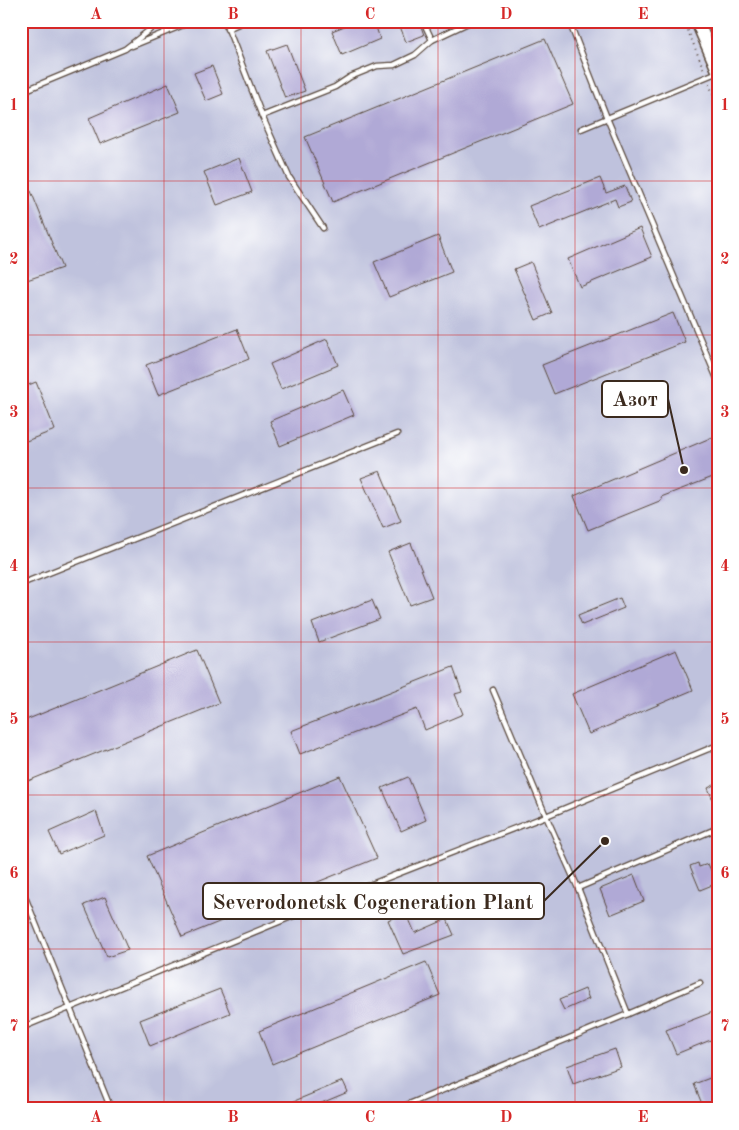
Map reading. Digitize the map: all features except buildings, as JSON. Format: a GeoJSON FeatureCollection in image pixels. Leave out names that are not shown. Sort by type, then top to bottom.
{"type":"FeatureCollection","features":[{"type":"Feature","properties":{"kind":"main road"},"geometry":{"type":"LineString","coordinates":[[698,21],[715,71]]}},
{"type":"Feature","properties":{"kind":"lane"},"geometry":{"type":"LineString","coordinates":[[125,49],[161,21]]}},
{"type":"Feature","properties":{"kind":"lane"},"geometry":{"type":"LineString","coordinates":[[21,92],[193,21]]}},
{"type":"Feature","properties":{"kind":"lane"},"geometry":{"type":"LineString","coordinates":[[225,21],[262,116],[289,177],[323,228]]}},
{"type":"Feature","properties":{"kind":"lane"},"geometry":{"type":"LineString","coordinates":[[228,29],[245,21]]}},
{"type":"Feature","properties":{"kind":"lane"},"geometry":{"type":"LineString","coordinates":[[423,21],[432,40]]}},
{"type":"Feature","properties":{"kind":"lane"},"geometry":{"type":"LineString","coordinates":[[262,116],[335,87],[350,77],[377,66],[394,65],[415,55],[432,40],[472,21]]}},
{"type":"Feature","properties":{"kind":"lane"},"geometry":{"type":"LineString","coordinates":[[569,21],[607,118],[718,381]]}},
{"type":"Feature","properties":{"kind":"lane"},"geometry":{"type":"LineString","coordinates":[[581,129],[715,71]]}},
{"type":"Feature","properties":{"kind":"lane"},"geometry":{"type":"LineString","coordinates":[[21,584],[396,434]]}},
{"type":"Feature","properties":{"kind":"lane"},"geometry":{"type":"LineString","coordinates":[[493,690],[578,888],[628,1014]]}},
{"type":"Feature","properties":{"kind":"lane"},"geometry":{"type":"LineString","coordinates":[[21,1028],[364,887],[546,816],[718,745]]}},
{"type":"Feature","properties":{"kind":"lane"},"geometry":{"type":"LineString","coordinates":[[578,888],[718,828]]}},
{"type":"Feature","properties":{"kind":"lane"},"geometry":{"type":"LineString","coordinates":[[21,887],[111,1109]]}},
{"type":"Feature","properties":{"kind":"lane"},"geometry":{"type":"LineString","coordinates":[[397,1109],[700,984]]}},
{"type":"Feature","properties":{"kind":"path"},"geometry":{"type":"LineString","coordinates":[[684,21],[715,71],[718,105]]}},
{"type":"Feature","properties":{"kind":"path"},"geometry":{"type":"LineString","coordinates":[[715,21],[718,28]]}},
{"type":"Feature","properties":{"kind":"shaded area"},"geometry":{"type":"Polygon","coordinates":[[[21,21],[691,21],[718,85],[718,1109],[21,1109],[21,21]]]}},
{"type":"Feature","properties":{"kind":"place","name":"Азот"},"geometry":{"type":"Point","coordinates":[684,470]}},
{"type":"Feature","properties":{"kind":"place","name":"Severodonetsk Cogeneration Plant"},"geometry":{"type":"Point","coordinates":[605,841]}}]}
